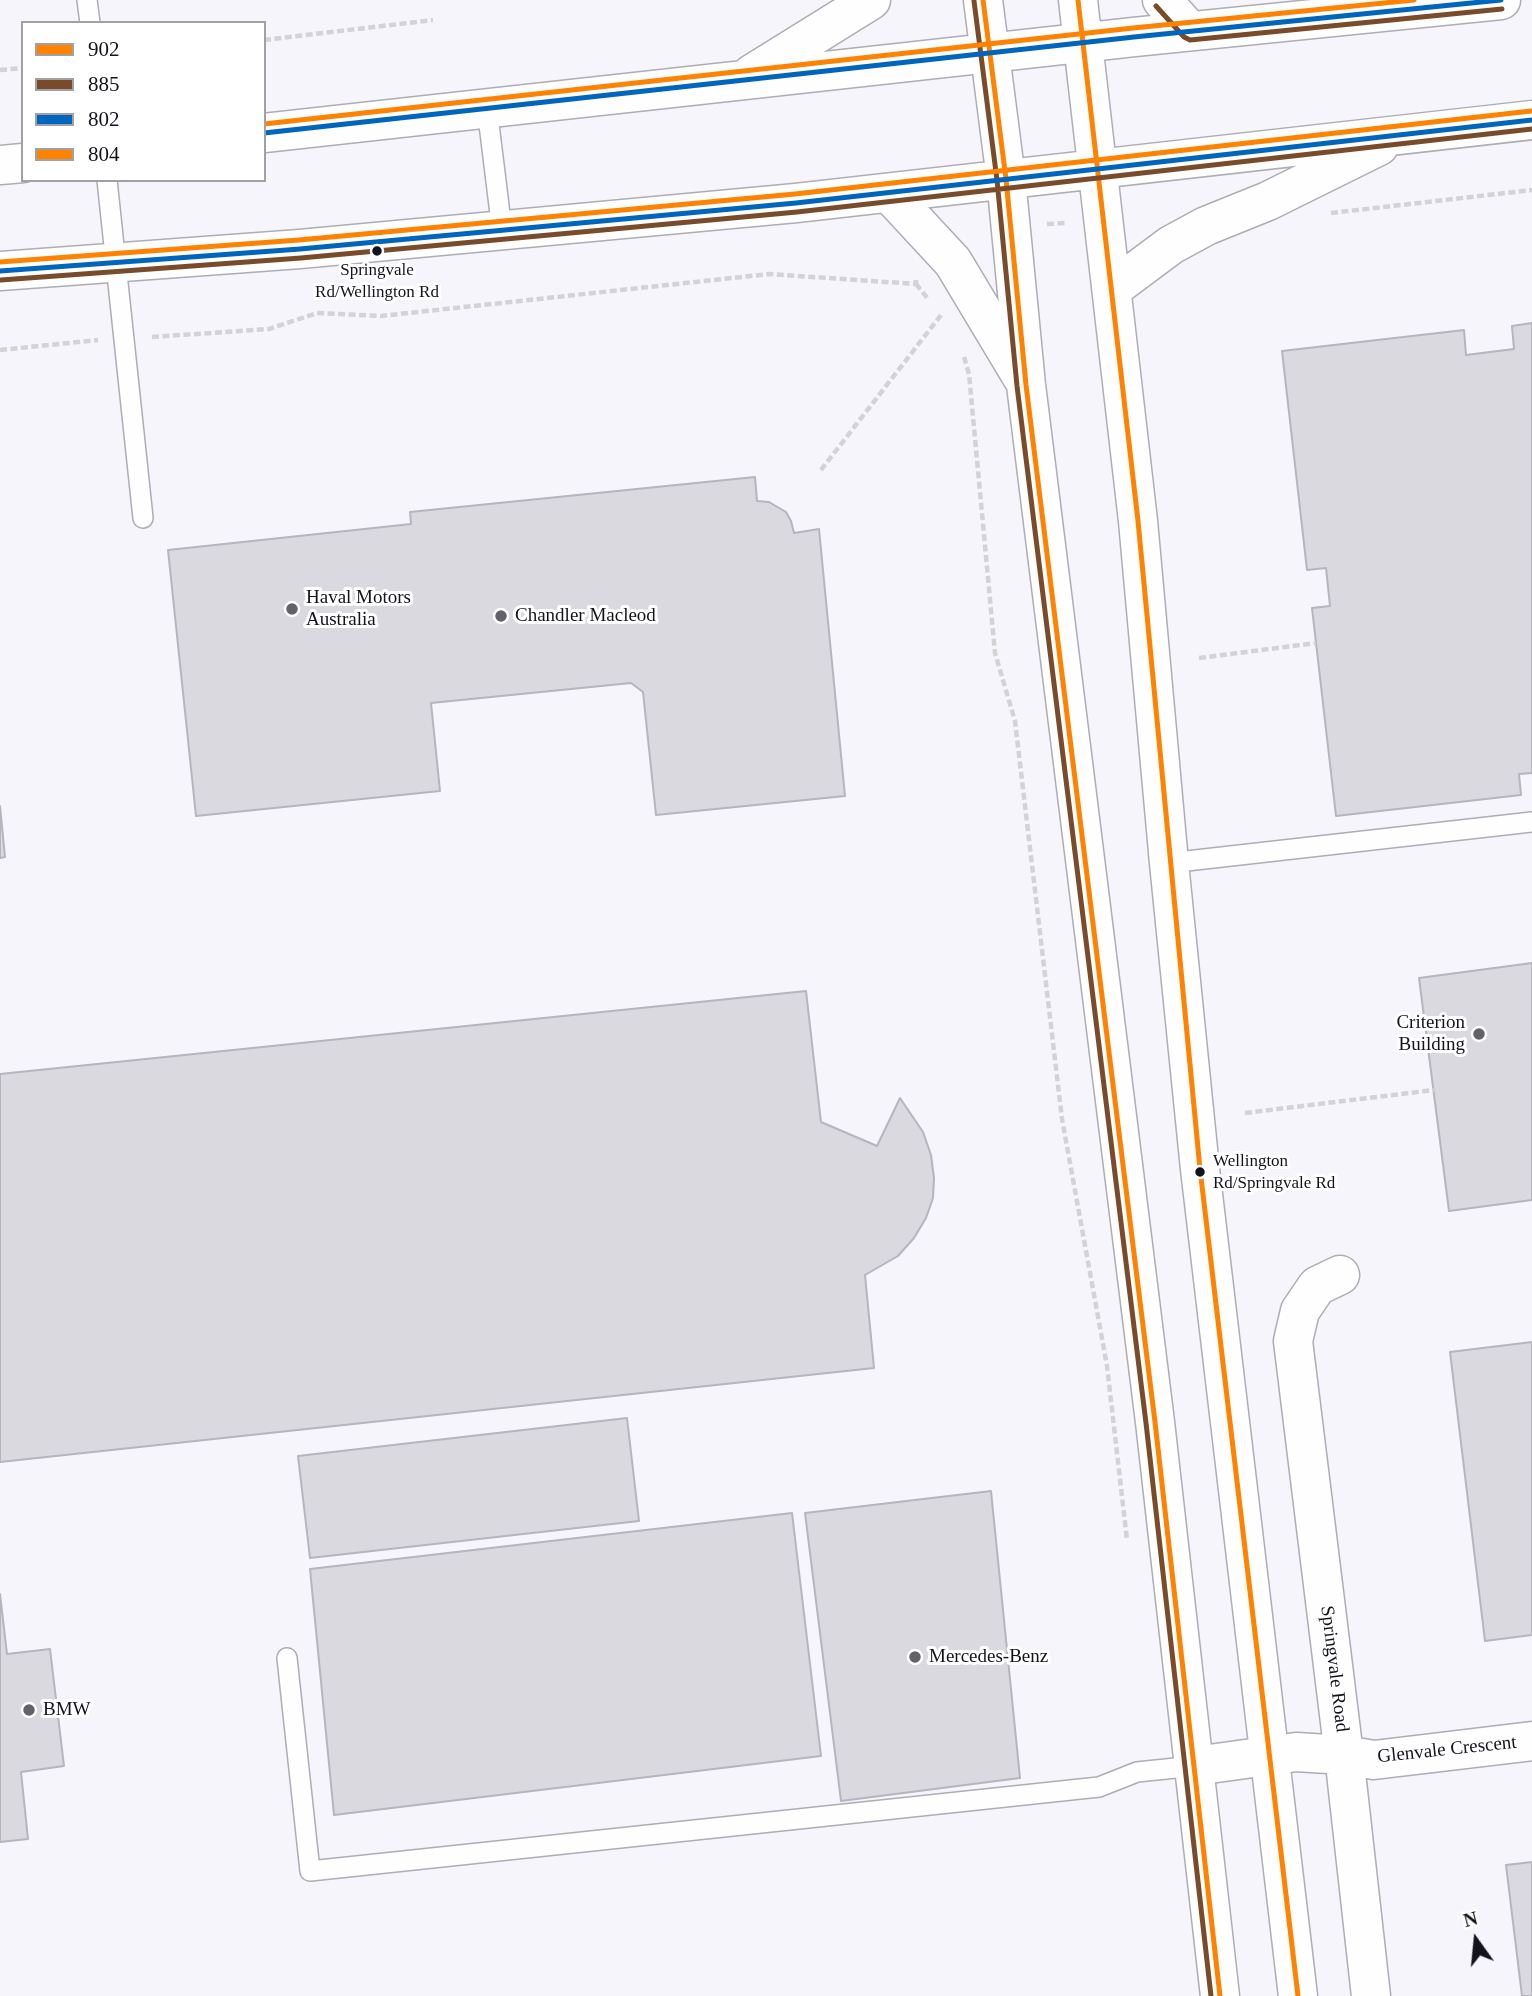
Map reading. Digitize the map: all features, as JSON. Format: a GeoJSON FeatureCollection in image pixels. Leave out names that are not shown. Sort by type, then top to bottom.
{"type":"FeatureCollection","features":[{"type":"Feature","properties":{"kind":"main road"},"geometry":{"type":"LineString","coordinates":[[745,79],[871,0]]}},
{"type":"Feature","properties":{"kind":"main road"},"geometry":{"type":"LineString","coordinates":[[983,0],[1006,179],[1026,385],[1155,1422],[1220,1996]]}},
{"type":"Feature","properties":{"kind":"main road"},"geometry":{"type":"LineString","coordinates":[[1078,0],[1138,521],[1168,863],[1200,1169],[1298,1996]]}},
{"type":"Feature","properties":{"kind":"main road"},"geometry":{"type":"LineString","coordinates":[[1163,0],[1190,31]]}},
{"type":"Feature","properties":{"kind":"main road"},"geometry":{"type":"LineString","coordinates":[[266,133],[1190,31],[1501,0]]}},
{"type":"Feature","properties":{"kind":"main road"},"geometry":{"type":"LineString","coordinates":[[0,271],[502,230],[889,193],[1532,120]]}},
{"type":"Feature","properties":{"kind":"main road"},"geometry":{"type":"LineString","coordinates":[[1112,289],[1171,245],[1206,226],[1268,201],[1403,134]]}},
{"type":"Feature","properties":{"kind":"main road"},"geometry":{"type":"LineString","coordinates":[[0,165],[21,163]]}},
{"type":"Feature","properties":{"kind":"main road"},"geometry":{"type":"LineString","coordinates":[[889,193],[936,243],[961,275],[1026,385]]}},
{"type":"Feature","properties":{"kind":"main road","name":"Springvale Road"},"geometry":{"type":"LineString","coordinates":[[1340,1275],[1317,1286],[1300,1311],[1293,1342],[1371,1996]]}},
{"type":"Feature","properties":{"kind":"main road","name":"Glenvale Crescent"},"geometry":{"type":"LineString","coordinates":[[1195,1766],[1296,1752],[1374,1760],[1532,1741]]}},
{"type":"Feature","properties":{"kind":"lane"},"geometry":{"type":"LineString","coordinates":[[87,0],[90,21]]}},
{"type":"Feature","properties":{"kind":"lane"},"geometry":{"type":"LineString","coordinates":[[487,108],[502,230]]}},
{"type":"Feature","properties":{"kind":"lane"},"geometry":{"type":"LineString","coordinates":[[107,182],[143,519]]}},
{"type":"Feature","properties":{"kind":"lane"},"geometry":{"type":"LineString","coordinates":[[1168,863],[1532,822]]}},
{"type":"Feature","properties":{"kind":"lane"},"geometry":{"type":"LineString","coordinates":[[287,1658],[310,1871],[1099,1787],[1137,1772],[1195,1766]]}},
{"type":"Feature","properties":{"kind":"path"},"geometry":{"type":"LineString","coordinates":[[266,40],[433,20]]}},
{"type":"Feature","properties":{"kind":"path"},"geometry":{"type":"LineString","coordinates":[[0,71],[21,68]]}},
{"type":"Feature","properties":{"kind":"path"},"geometry":{"type":"LineString","coordinates":[[1325,214],[1532,190]]}},
{"type":"Feature","properties":{"kind":"path"},"geometry":{"type":"LineString","coordinates":[[1011,227],[1072,223],[1103,226]]}},
{"type":"Feature","properties":{"kind":"path"},"geometry":{"type":"LineString","coordinates":[[936,243],[916,258],[916,284],[947,323]]}},
{"type":"Feature","properties":{"kind":"path"},"geometry":{"type":"LineString","coordinates":[[0,350],[269,329],[317,313],[381,316],[769,274],[916,284]]}},
{"type":"Feature","properties":{"kind":"path"},"geometry":{"type":"LineString","coordinates":[[821,470],[941,315]]}},
{"type":"Feature","properties":{"kind":"path"},"geometry":{"type":"LineString","coordinates":[[962,349],[969,374],[995,653],[1015,721],[1062,1119],[1107,1366],[1129,1550]]}},
{"type":"Feature","properties":{"kind":"path"},"geometry":{"type":"LineString","coordinates":[[1199,657],[1316,643]]}},
{"type":"Feature","properties":{"kind":"path"},"geometry":{"type":"LineString","coordinates":[[1245,1113],[1434,1090]]}},
{"type":"Feature","properties":{"kind":"building"},"geometry":{"type":"Polygon","coordinates":[[[1532,323],[1532,773],[1519,774],[1521,795],[1336,816],[1312,608],[1330,606],[1326,568],[1307,570],[1282,351],[1464,330],[1466,355],[1514,349],[1512,326],[1532,323]]]}},
{"type":"Feature","properties":{"kind":"building","name":"Chandler Macleod"},"geometry":{"type":"Polygon","coordinates":[[[755,477],[757,501],[769,502],[786,512],[794,533],[819,529],[845,796],[656,815],[643,692],[631,683],[431,703],[440,791],[196,816],[168,550],[411,524],[410,512],[755,477]]]}},
{"type":"Feature","properties":{"kind":"building"},"geometry":{"type":"Polygon","coordinates":[[[0,806],[5,857],[0,858],[0,806]]]}},
{"type":"Feature","properties":{"kind":"building","name":"Criterion Building"},"geometry":{"type":"Polygon","coordinates":[[[1532,963],[1532,1200],[1449,1211],[1419,978],[1532,963]]]}},
{"type":"Feature","properties":{"kind":"building"},"geometry":{"type":"Polygon","coordinates":[[[806,991],[821,1122],[877,1146],[900,1098],[923,1132],[931,1155],[933,1198],[926,1218],[914,1238],[898,1256],[865,1275],[874,1368],[0,1462],[0,1074],[806,991]]]}},
{"type":"Feature","properties":{"kind":"building"},"geometry":{"type":"Polygon","coordinates":[[[1532,1342],[1532,1635],[1485,1641],[1450,1352],[1532,1342]]]}},
{"type":"Feature","properties":{"kind":"building"},"geometry":{"type":"Polygon","coordinates":[[[627,1418],[639,1521],[310,1558],[298,1456],[627,1418]]]}},
{"type":"Feature","properties":{"kind":"building","name":"Mercedes-Benz"},"geometry":{"type":"Polygon","coordinates":[[[991,1491],[1020,1778],[841,1801],[805,1513],[991,1491]]]}},
{"type":"Feature","properties":{"kind":"building"},"geometry":{"type":"Polygon","coordinates":[[[792,1513],[821,1756],[334,1815],[310,1569],[792,1513]]]}},
{"type":"Feature","properties":{"kind":"building","name":"BMW"},"geometry":{"type":"Polygon","coordinates":[[[0,1594],[7,1654],[50,1649],[64,1766],[21,1772],[28,1839],[0,1842],[0,1594]]]}},
{"type":"Feature","properties":{"kind":"building"},"geometry":{"type":"Polygon","coordinates":[[[1532,1862],[1532,1996],[1522,1996],[1506,1865],[1532,1862]]]}},
{"type":"Feature","properties":{"kind":"transit line","name":"902"},"geometry":{"type":"LineString","coordinates":[[983,0],[1006,179],[1026,385],[1155,1422],[1220,1996]]}},
{"type":"Feature","properties":{"kind":"transit line","name":"902"},"geometry":{"type":"LineString","coordinates":[[1078,0],[1138,521],[1200,1169],[1298,1996]]}},
{"type":"Feature","properties":{"kind":"transit line","name":"804"},"geometry":{"type":"LineString","coordinates":[[266,124],[1133,28],[1414,0]]}},
{"type":"Feature","properties":{"kind":"transit line","name":"802"},"geometry":{"type":"LineString","coordinates":[[266,133],[1134,37],[1501,0]]}},
{"type":"Feature","properties":{"kind":"transit line","name":"885"},"geometry":{"type":"LineString","coordinates":[[974,1],[997,180],[1017,386],[1146,1423],[1211,1996]]}},
{"type":"Feature","properties":{"kind":"transit line","name":"885"},"geometry":{"type":"LineString","coordinates":[[1156,6],[1184,37],[1190,40],[1502,9]]}},
{"type":"Feature","properties":{"kind":"transit line","name":"804"},"geometry":{"type":"LineString","coordinates":[[0,262],[299,240],[795,194],[1531,111]]}},
{"type":"Feature","properties":{"kind":"transit line","name":"802"},"geometry":{"type":"LineString","coordinates":[[0,271],[300,249],[796,203],[1532,120]]}},
{"type":"Feature","properties":{"kind":"transit line","name":"885"},"geometry":{"type":"LineString","coordinates":[[1,280],[301,258],[797,212],[1532,129]]}},
{"type":"Feature","properties":{"kind":"place","name":"Springvale Rd/Wellington Rd"},"geometry":{"type":"Point","coordinates":[377,251]}},
{"type":"Feature","properties":{"kind":"place","name":"Haval Motors Australia"},"geometry":{"type":"Point","coordinates":[292,609]}},
{"type":"Feature","properties":{"kind":"place","name":"Chandler Macleod"},"geometry":{"type":"Point","coordinates":[501,616]}},
{"type":"Feature","properties":{"kind":"place","name":"Criterion Building"},"geometry":{"type":"Point","coordinates":[1479,1034]}},
{"type":"Feature","properties":{"kind":"place","name":"Wellington Rd/Springvale Rd"},"geometry":{"type":"Point","coordinates":[1200,1172]}},
{"type":"Feature","properties":{"kind":"place","name":"Mercedes-Benz"},"geometry":{"type":"Point","coordinates":[915,1657]}},
{"type":"Feature","properties":{"kind":"place","name":"BMW"},"geometry":{"type":"Point","coordinates":[29,1710]}}]}
